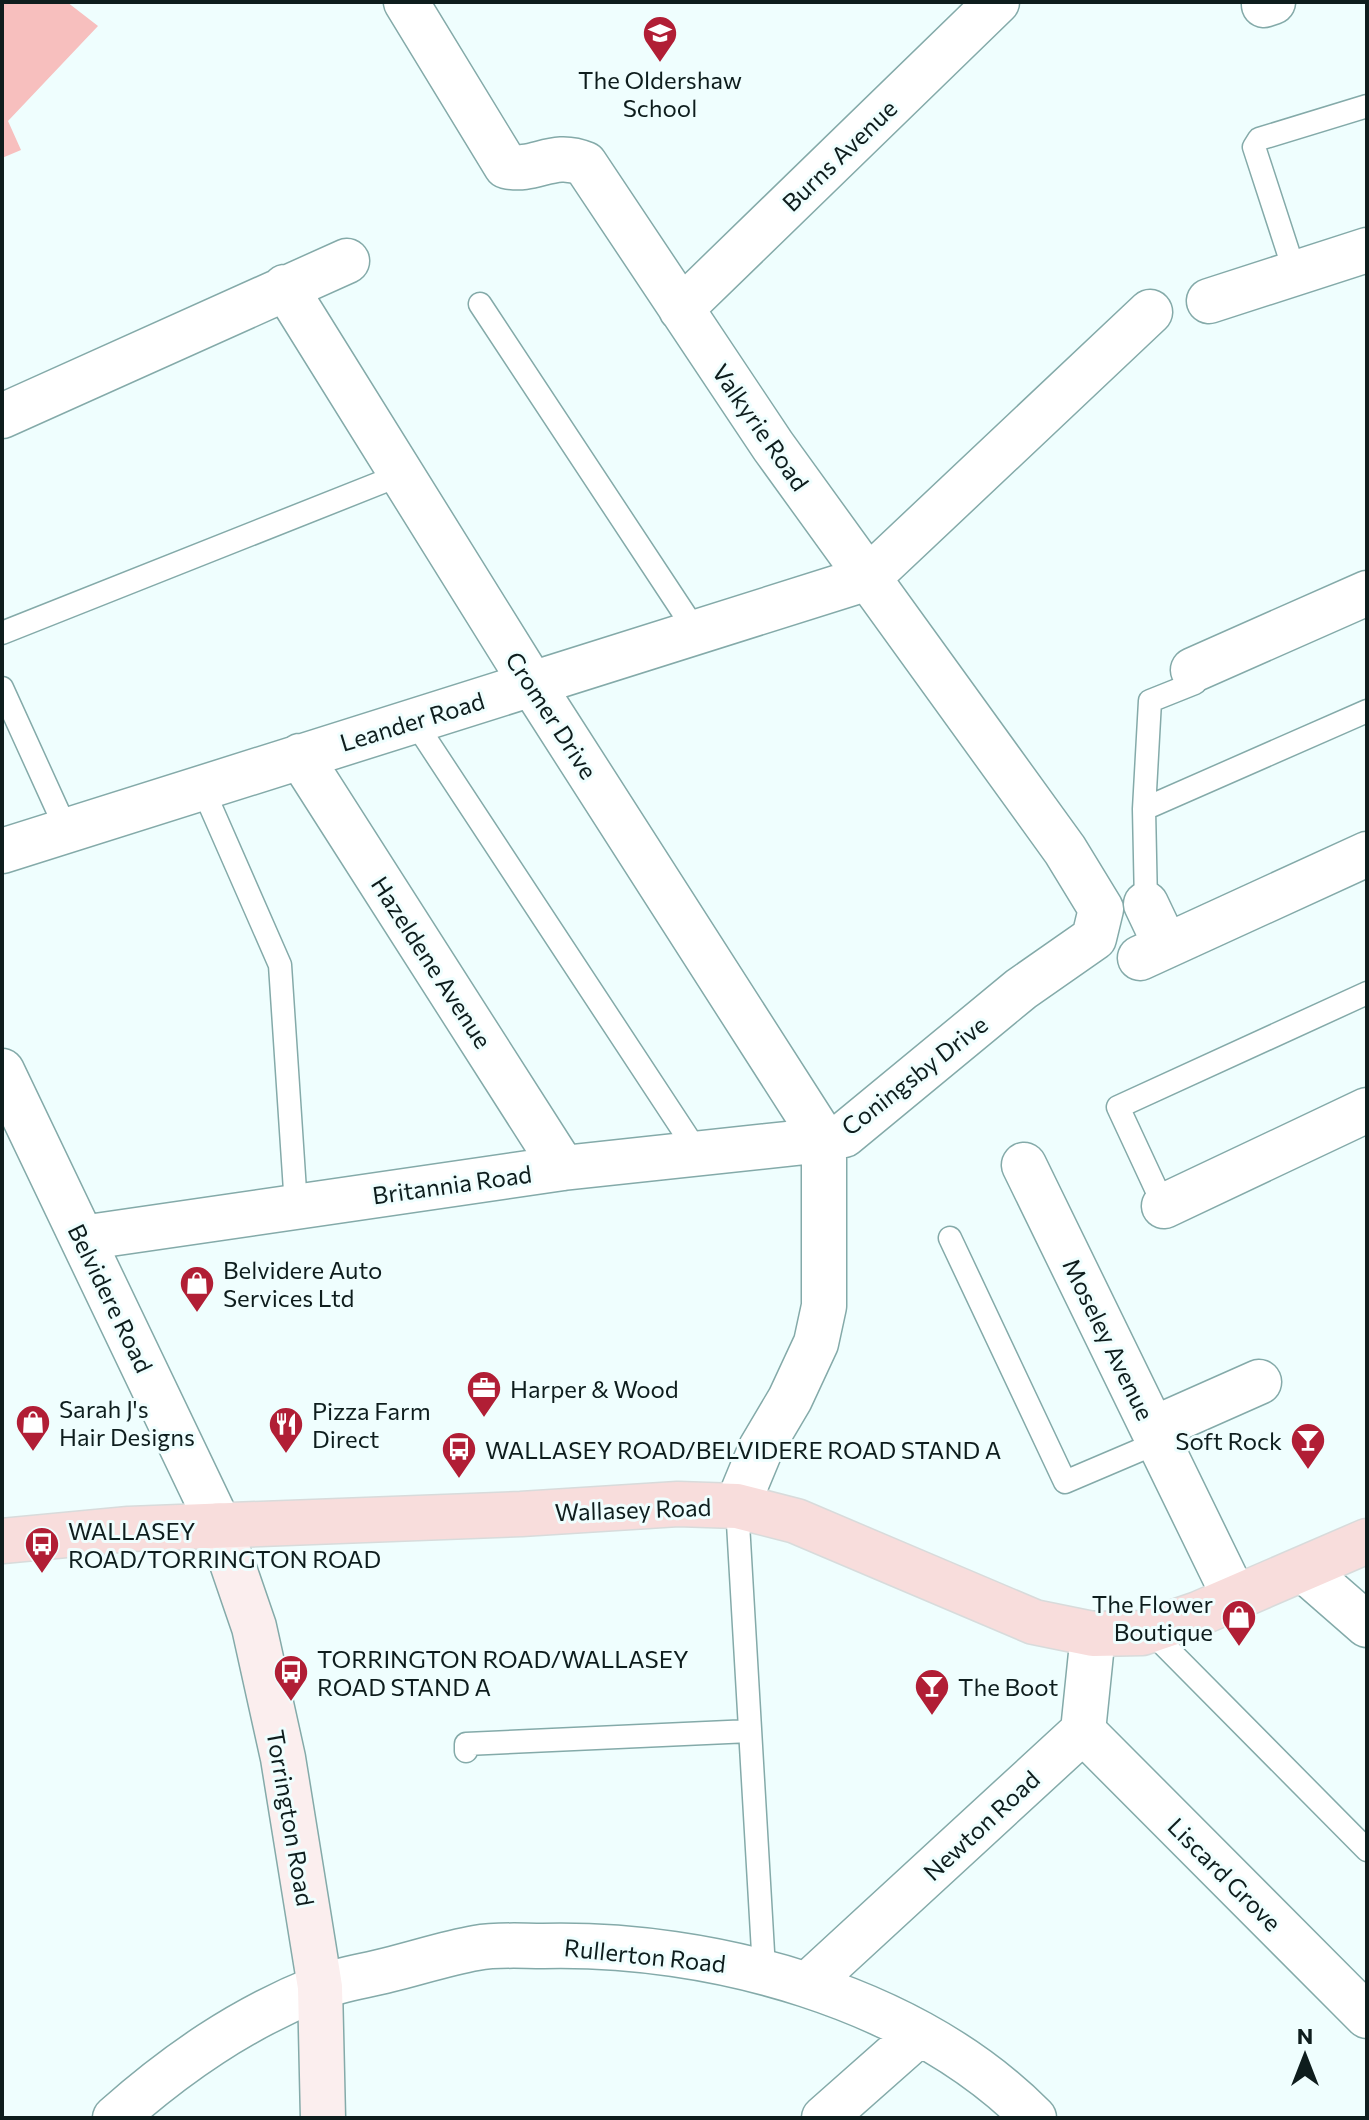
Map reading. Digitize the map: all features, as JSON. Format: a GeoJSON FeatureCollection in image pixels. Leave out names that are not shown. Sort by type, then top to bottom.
{"type":"FeatureCollection","features":[{"type":"Feature","properties":{"kind":"main road","name":"Wallasey Road"},"geometry":{"type":"LineString","coordinates":[[2,1541],[219,1525],[521,1514],[678,1504],[737,1506],[796,1521],[1034,1622],[1093,1634],[1149,1630],[1304,1570],[1367,1541]]}},
{"type":"Feature","properties":{"kind":"street","name":"Valkyrie Road"},"geometry":{"type":"LineString","coordinates":[[406,2],[506,166],[519,169],[557,158],[585,164],[773,446],[1065,850],[1101,909]]}},
{"type":"Feature","properties":{"kind":"street","name":"Burns Avenue"},"geometry":{"type":"LineString","coordinates":[[681,309],[997,2]]}},
{"type":"Feature","properties":{"kind":"street"},"geometry":{"type":"LineString","coordinates":[[1209,301],[1367,250]]}},
{"type":"Feature","properties":{"kind":"street"},"geometry":{"type":"LineString","coordinates":[[2,416],[347,261]]}},
{"type":"Feature","properties":{"kind":"street","name":"Cromer Drive"},"geometry":{"type":"LineString","coordinates":[[285,287],[532,684],[824,1140]]}},
{"type":"Feature","properties":{"kind":"street"},"geometry":{"type":"LineString","coordinates":[[868,578],[1150,312]]}},
{"type":"Feature","properties":{"kind":"street","name":"Leander Road"},"geometry":{"type":"LineString","coordinates":[[2,851],[868,578]]}},
{"type":"Feature","properties":{"kind":"street"},"geometry":{"type":"LineString","coordinates":[[1193,670],[1367,593]]}},
{"type":"Feature","properties":{"kind":"street","name":"Hazeldene Avenue"},"geometry":{"type":"LineString","coordinates":[[300,756],[563,1168]]}},
{"type":"Feature","properties":{"kind":"street"},"geometry":{"type":"LineString","coordinates":[[1146,904],[1153,952],[1367,854]]}},
{"type":"Feature","properties":{"kind":"street","name":"Coningsby Drive"},"geometry":{"type":"LineString","coordinates":[[737,1506],[761,1448],[790,1399],[816,1343],[824,1306],[824,1140],[844,1135],[1021,989],[1094,938],[1101,909]]}},
{"type":"Feature","properties":{"kind":"street","name":"Belvidere Road"},"geometry":{"type":"LineString","coordinates":[[2,1071],[219,1525]]}},
{"type":"Feature","properties":{"kind":"street"},"geometry":{"type":"LineString","coordinates":[[1164,1206],[1367,1110]]}},
{"type":"Feature","properties":{"kind":"street","name":"Britannia Road"},"geometry":{"type":"LineString","coordinates":[[82,1238],[563,1168],[824,1140]]}},
{"type":"Feature","properties":{"kind":"street","name":"Moseley Avenue"},"geometry":{"type":"LineString","coordinates":[[1024,1165],[1235,1598]]}},
{"type":"Feature","properties":{"kind":"street"},"geometry":{"type":"LineString","coordinates":[[1156,1436],[1259,1382]]}},
{"type":"Feature","properties":{"kind":"street","name":"Torrington Road"},"geometry":{"type":"LineString","coordinates":[[219,1525],[254,1627],[283,1758],[320,1987],[323,2118]]}},
{"type":"Feature","properties":{"kind":"street"},"geometry":{"type":"LineString","coordinates":[[1304,1570],[1367,1625]]}},
{"type":"Feature","properties":{"kind":"street"},"geometry":{"type":"LineString","coordinates":[[1083,1731],[1093,1634]]}},
{"type":"Feature","properties":{"kind":"street","name":"Newton Road"},"geometry":{"type":"LineString","coordinates":[[807,1985],[1083,1731]]}},
{"type":"Feature","properties":{"kind":"street","name":"Liscard Grove"},"geometry":{"type":"LineString","coordinates":[[1083,1731],[1367,2016]]}},
{"type":"Feature","properties":{"kind":"street","name":"Rullerton Road"},"geometry":{"type":"LineString","coordinates":[[115,2118],[163,2075],[226,2031],[320,1987],[479,1947],[587,1945],[691,1956],[764,1969],[807,1985],[919,2034],[1007,2091],[1034,2118]]}},
{"type":"Feature","properties":{"kind":"street"},"geometry":{"type":"LineString","coordinates":[[824,2118],[919,2034]]}},
{"type":"Feature","properties":{"kind":"lane"},"geometry":{"type":"LineString","coordinates":[[1295,273],[1254,147],[1259,139],[1367,106]]}},
{"type":"Feature","properties":{"kind":"lane"},"geometry":{"type":"LineString","coordinates":[[480,304],[697,633]]}},
{"type":"Feature","properties":{"kind":"lane"},"geometry":{"type":"LineString","coordinates":[[2,633],[400,475]]}},
{"type":"Feature","properties":{"kind":"lane"},"geometry":{"type":"LineString","coordinates":[[1146,904],[1144,809],[1150,701],[1195,683],[1193,670]]}},
{"type":"Feature","properties":{"kind":"lane"},"geometry":{"type":"LineString","coordinates":[[2,688],[67,831]]}},
{"type":"Feature","properties":{"kind":"lane"},"geometry":{"type":"LineString","coordinates":[[1144,809],[1367,711]]}},
{"type":"Feature","properties":{"kind":"lane"},"geometry":{"type":"LineString","coordinates":[[414,721],[698,1153]]}},
{"type":"Feature","properties":{"kind":"lane"},"geometry":{"type":"LineString","coordinates":[[202,787],[280,965],[296,1206]]}},
{"type":"Feature","properties":{"kind":"lane"},"geometry":{"type":"LineString","coordinates":[[1164,1206],[1118,1107],[1367,993]]}},
{"type":"Feature","properties":{"kind":"lane"},"geometry":{"type":"LineString","coordinates":[[950,1238],[1065,1482],[1156,1436]]}},
{"type":"Feature","properties":{"kind":"lane"},"geometry":{"type":"LineString","coordinates":[[737,1506],[764,1969]]}},
{"type":"Feature","properties":{"kind":"lane"},"geometry":{"type":"LineString","coordinates":[[1149,1630],[1367,1850]]}},
{"type":"Feature","properties":{"kind":"lane"},"geometry":{"type":"LineString","coordinates":[[466,1751],[466,1744],[750,1731]]}},
{"type":"Feature","properties":{"kind":"shaded area"},"geometry":{"type":"Polygon","coordinates":[[[2,2],[67,2],[98,26],[8,121],[21,150],[2,158],[2,2]]]}},
{"type":"Feature","properties":{"kind":"place","name":"The Oldershaw School"},"geometry":{"type":"Point","coordinates":[660,64]}},
{"type":"Feature","properties":{"kind":"place","name":"Belvidere Auto Services Ltd"},"geometry":{"type":"Point","coordinates":[197,1314]}},
{"type":"Feature","properties":{"kind":"place","name":"Harper & Wood"},"geometry":{"type":"Point","coordinates":[484,1419]}},
{"type":"Feature","properties":{"kind":"place","name":"Sarah J's Hair Designs"},"geometry":{"type":"Point","coordinates":[33,1453]}},
{"type":"Feature","properties":{"kind":"place","name":"Pizza Farm Direct"},"geometry":{"type":"Point","coordinates":[286,1455]}},
{"type":"Feature","properties":{"kind":"place","name":"Soft Rock"},"geometry":{"type":"Point","coordinates":[1308,1471]}},
{"type":"Feature","properties":{"kind":"place","name":"WALLASEY ROAD/BELVIDERE ROAD STAND A"},"geometry":{"type":"Point","coordinates":[459,1480]}},
{"type":"Feature","properties":{"kind":"place","name":"WALLASEY ROAD/TORRINGTON ROAD"},"geometry":{"type":"Point","coordinates":[42,1575]}},
{"type":"Feature","properties":{"kind":"place","name":"The Flower Boutique"},"geometry":{"type":"Point","coordinates":[1239,1648]}},
{"type":"Feature","properties":{"kind":"place","name":"TORRINGTON ROAD/WALLASEY ROAD STAND A"},"geometry":{"type":"Point","coordinates":[291,1703]}},
{"type":"Feature","properties":{"kind":"place","name":"The Boot"},"geometry":{"type":"Point","coordinates":[932,1717]}}]}
